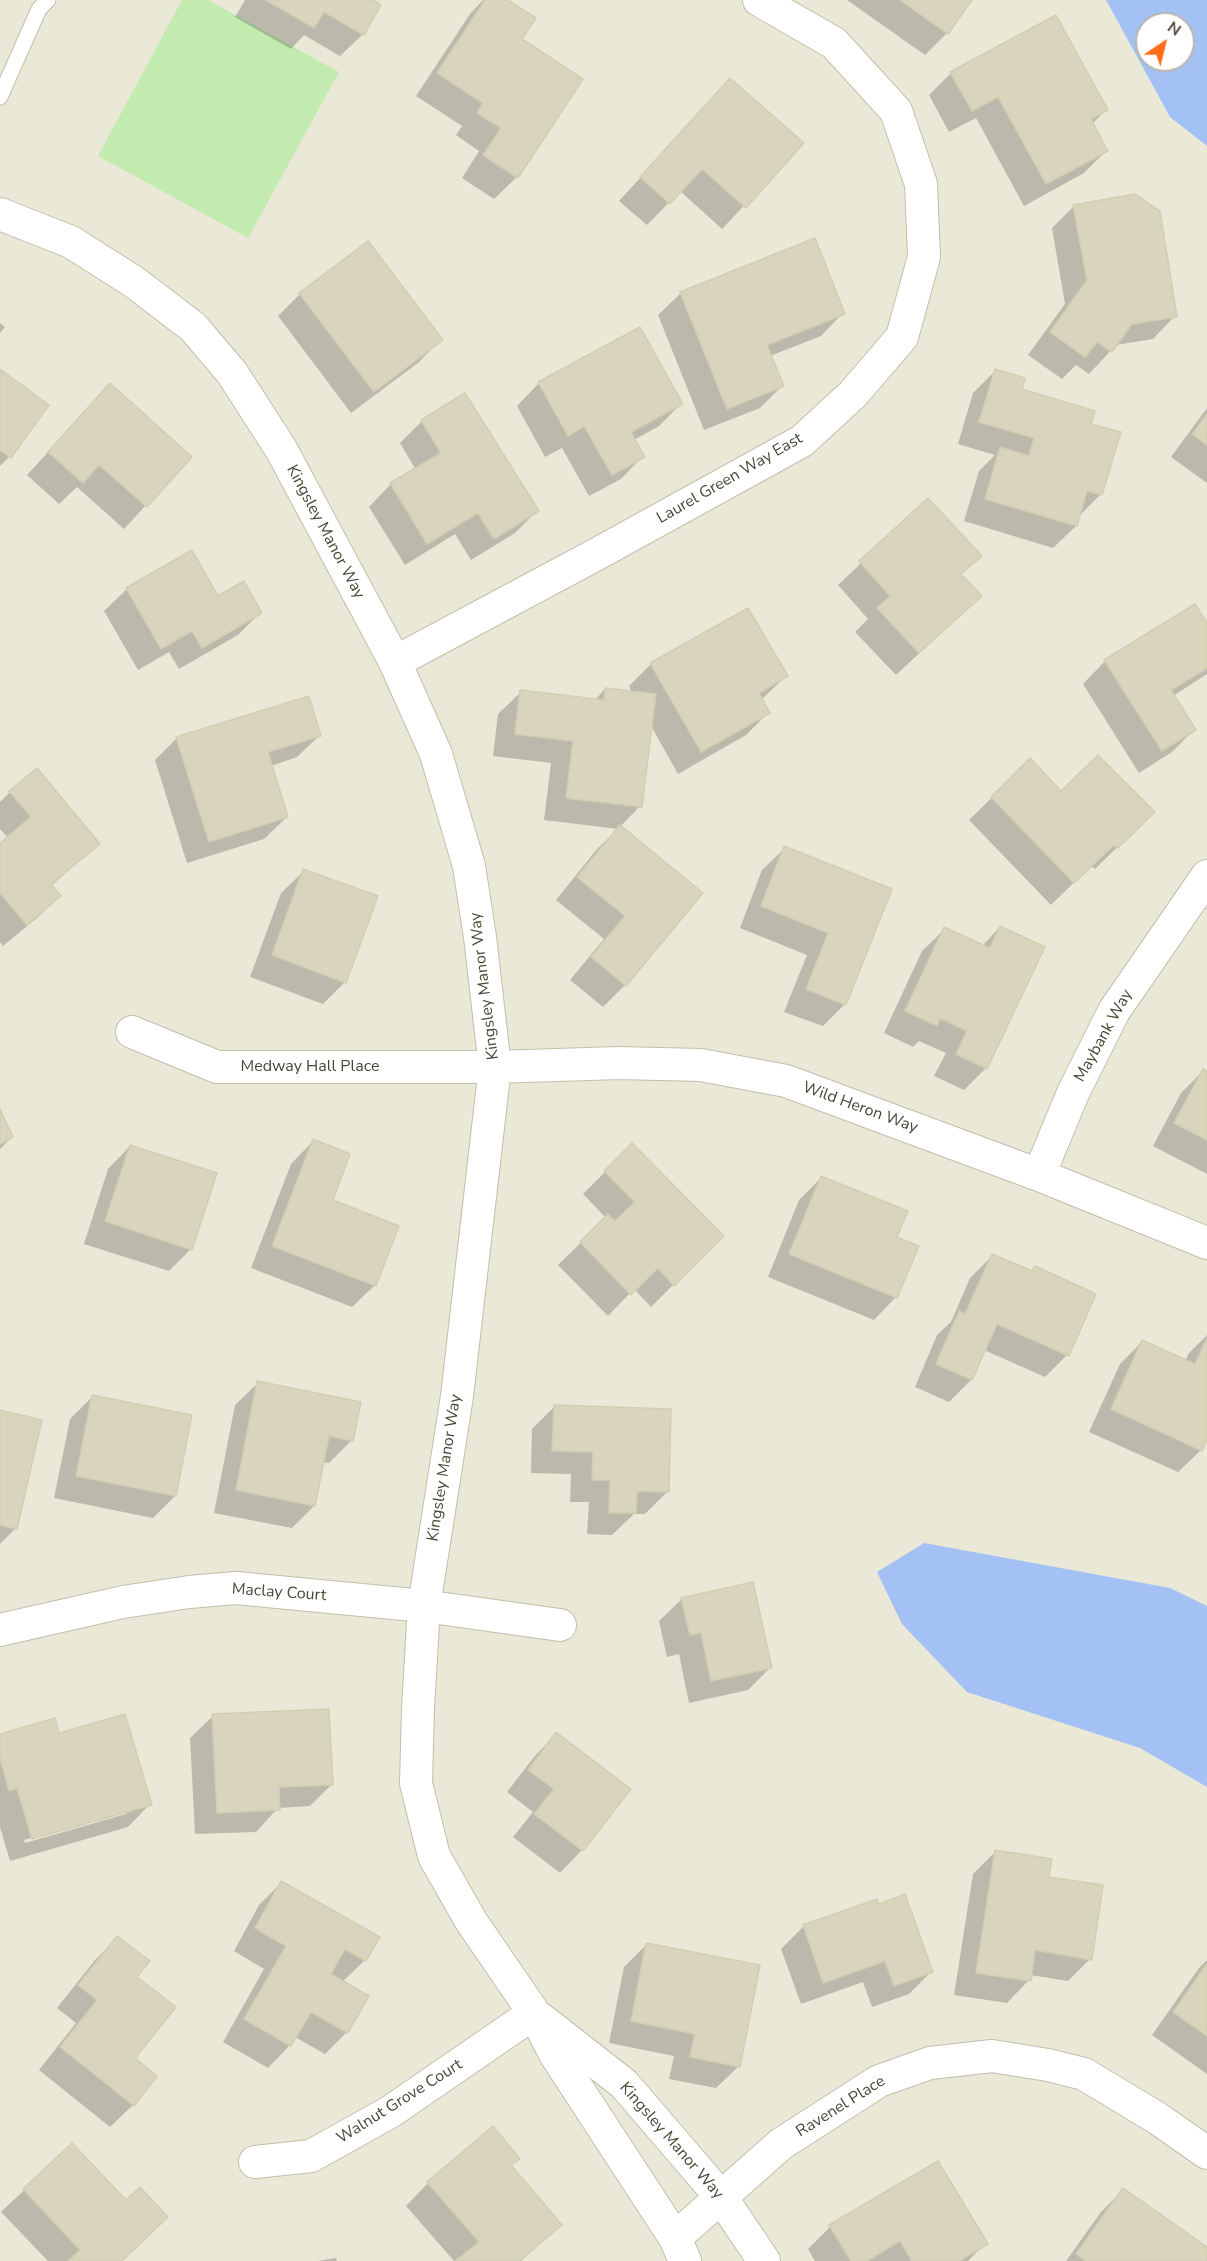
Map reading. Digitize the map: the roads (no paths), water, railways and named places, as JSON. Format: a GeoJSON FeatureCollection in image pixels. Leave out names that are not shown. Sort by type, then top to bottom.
{"type":"FeatureCollection","features":[{"type":"Feature","properties":{"kind":"street","name":"Laurel Green Way East"},"geometry":{"type":"LineString","coordinates":[[395,662],[608,549],[802,441],[853,394],[902,337],[924,256],[921,184],[896,111],[834,43],[759,0]]}},
{"type":"Feature","properties":{"kind":"street","name":"Kingsley Manor Way"},"geometry":{"type":"LineString","coordinates":[[0,214],[71,242],[134,282],[193,327],[232,373],[281,449],[395,662],[436,754],[469,866],[480,937],[495,1067],[457,1396],[424,1606],[418,1708],[417,1783],[434,1856],[471,1921],[534,2013],[555,2054],[680,2249]]}},
{"type":"Feature","properties":{"kind":"street","name":"Maybank Way"},"geometry":{"type":"LineString","coordinates":[[1039,1175],[1073,1093],[1114,1011],[1207,876]]}},
{"type":"Feature","properties":{"kind":"street","name":"Medway Hall Place"},"geometry":{"type":"LineString","coordinates":[[132,1032],[217,1067],[495,1067]]}},
{"type":"Feature","properties":{"kind":"street","name":"Wild Heron Way"},"geometry":{"type":"LineString","coordinates":[[495,1067],[701,1065],[786,1081],[1039,1175],[1207,1243]]}},
{"type":"Feature","properties":{"kind":"street","name":"Maclay Court"},"geometry":{"type":"LineString","coordinates":[[0,1630],[123,1602],[236,1587],[424,1606],[560,1624]]}},
{"type":"Feature","properties":{"kind":"street","name":"Kingsley Manor Way"},"geometry":{"type":"LineString","coordinates":[[534,2013],[624,2084],[722,2197],[764,2261]]}},
{"type":"Feature","properties":{"kind":"street","name":"Walnut Grove Court"},"geometry":{"type":"LineString","coordinates":[[255,2162],[311,2156],[390,2112],[534,2013]]}},
{"type":"Feature","properties":{"kind":"street","name":"Ravenel Place"},"geometry":{"type":"LineString","coordinates":[[680,2249],[722,2197],[781,2144],[879,2081],[930,2063],[992,2056],[1048,2065],[1084,2074],[1207,2152]]}},
{"type":"Feature","properties":{"kind":"lane"},"geometry":{"type":"LineString","coordinates":[[0,97],[39,9],[48,0]]}},
{"type":"Feature","properties":{"kind":"water"},"geometry":{"type":"Polygon","coordinates":[[[1106,0],[1207,0],[1207,146],[1170,117],[1145,72],[1195,72],[1195,12],[1135,12],[1135,53],[1106,0]]]}},
{"type":"Feature","properties":{"kind":"water"},"geometry":{"type":"Polygon","coordinates":[[[924,1543],[1170,1588],[1207,1606],[1207,1787],[1140,1748],[967,1692],[902,1624],[877,1572],[924,1543]]]}}]}
